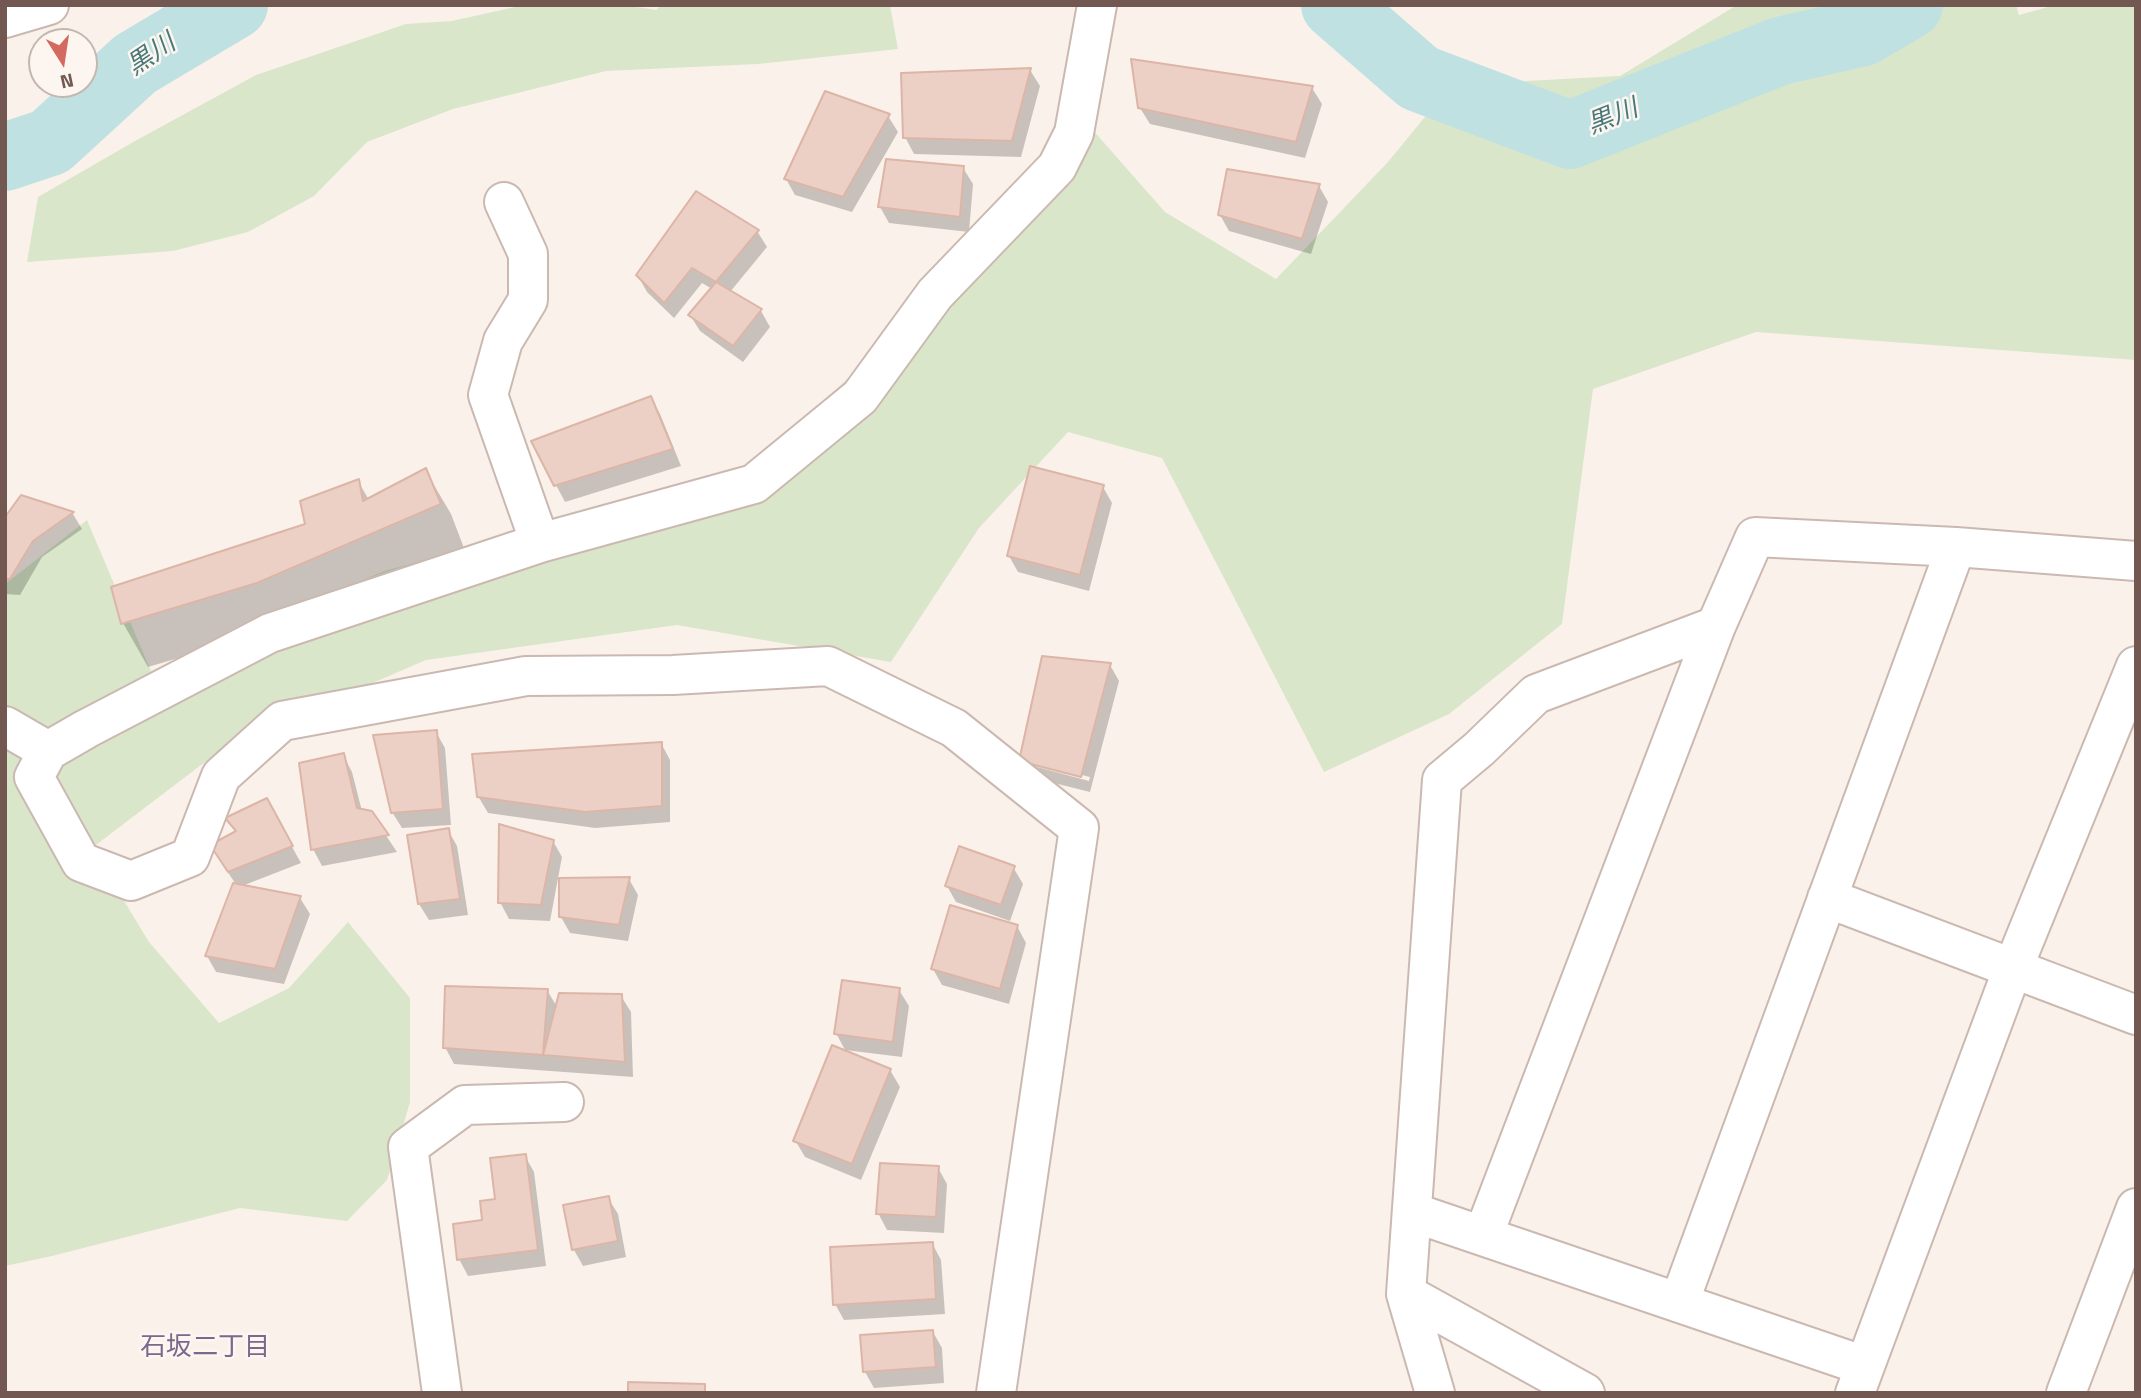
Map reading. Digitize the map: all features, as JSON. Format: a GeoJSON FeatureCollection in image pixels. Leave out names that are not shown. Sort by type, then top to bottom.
{"type":"FeatureCollection","features":[{"type":"Feature","properties":{"kind":"street"},"geometry":{"type":"LineString","coordinates":[[5,18],[49,5]]}},
{"type":"Feature","properties":{"kind":"street"},"geometry":{"type":"LineString","coordinates":[[996,1393],[1079,828],[954,728],[828,666],[673,674],[526,676],[282,721],[221,776],[190,857],[131,881],[81,862],[34,777],[48,751],[270,633],[540,543],[754,484],[860,397],[935,294],[1057,167],[1074,133],[1097,5]]}},
{"type":"Feature","properties":{"kind":"street"},"geometry":{"type":"LineString","coordinates":[[504,202],[528,254],[528,300],[503,341],[488,395],[540,543]]}},
{"type":"Feature","properties":{"kind":"street"},"geometry":{"type":"LineString","coordinates":[[1483,1236],[1716,626],[1755,537],[1956,547],[2136,561]]}},
{"type":"Feature","properties":{"kind":"street"},"geometry":{"type":"LineString","coordinates":[[1679,1303],[1956,547]]}},
{"type":"Feature","properties":{"kind":"street"},"geometry":{"type":"LineString","coordinates":[[1435,1393],[1406,1294],[1442,780],[1479,749],[1536,694],[1716,626]]}},
{"type":"Feature","properties":{"kind":"street"},"geometry":{"type":"LineString","coordinates":[[1412,1212],[1679,1303],[1860,1379],[2013,968],[2136,666]]}},
{"type":"Feature","properties":{"kind":"street"},"geometry":{"type":"LineString","coordinates":[[5,726],[48,751]]}},
{"type":"Feature","properties":{"kind":"street"},"geometry":{"type":"LineString","coordinates":[[1827,898],[2136,1015]]}},
{"type":"Feature","properties":{"kind":"street"},"geometry":{"type":"LineString","coordinates":[[442,1393],[408,1147],[465,1105],[564,1102]]}},
{"type":"Feature","properties":{"kind":"street"},"geometry":{"type":"LineString","coordinates":[[2066,1393],[2136,1208]]}},
{"type":"Feature","properties":{"kind":"street"},"geometry":{"type":"LineString","coordinates":[[1406,1294],[1585,1393]]}},
{"type":"Feature","properties":{"kind":"green space"},"geometry":{"type":"Polygon","coordinates":[[[524,5],[624,5],[656,10],[662,5],[890,5],[898,49],[758,64],[606,71],[453,109],[367,142],[314,196],[248,232],[173,251],[27,262],[38,197],[256,75],[406,24],[452,21],[524,5]]]}},
{"type":"Feature","properties":{"kind":"green space"},"geometry":{"type":"Polygon","coordinates":[[[1737,5],[2016,5],[2019,15],[2055,5],[2136,5],[2136,360],[1756,332],[1593,389],[1562,624],[1449,714],[1324,772],[1162,458],[1068,432],[979,528],[891,662],[677,625],[426,660],[226,746],[92,848],[149,942],[219,1023],[289,988],[348,922],[410,998],[410,1102],[387,1180],[347,1221],[240,1208],[5,1266],[5,584],[87,520],[151,671],[384,571],[572,520],[737,480],[1078,168],[1091,128],[1165,212],[1276,279],[1388,162],[1451,85],[1620,76],[1737,5]]]}},
{"type":"Feature","properties":{"kind":"building"},"geometry":{"type":"Polygon","coordinates":[[[1131,59],[1313,86],[1296,142],[1138,108],[1131,59]]]}},
{"type":"Feature","properties":{"kind":"building"},"geometry":{"type":"Polygon","coordinates":[[[1031,68],[1012,141],[903,138],[901,73],[1031,68]]]}},
{"type":"Feature","properties":{"kind":"building"},"geometry":{"type":"Polygon","coordinates":[[[825,91],[890,114],[843,197],[784,179],[825,91]]]}},
{"type":"Feature","properties":{"kind":"building"},"geometry":{"type":"Polygon","coordinates":[[[886,159],[964,166],[960,217],[878,207],[886,159]]]}},
{"type":"Feature","properties":{"kind":"building"},"geometry":{"type":"Polygon","coordinates":[[[1227,169],[1320,184],[1302,239],[1218,215],[1227,169]]]}},
{"type":"Feature","properties":{"kind":"building"},"geometry":{"type":"Polygon","coordinates":[[[696,191],[759,230],[716,282],[692,268],[664,303],[636,275],[696,191]]]}},
{"type":"Feature","properties":{"kind":"building"},"geometry":{"type":"Polygon","coordinates":[[[716,282],[762,309],[733,346],[688,315],[716,282]]]}},
{"type":"Feature","properties":{"kind":"building"},"geometry":{"type":"Polygon","coordinates":[[[651,396],[673,449],[554,486],[531,441],[651,396]]]}},
{"type":"Feature","properties":{"kind":"building"},"geometry":{"type":"Polygon","coordinates":[[[1030,466],[1104,485],[1080,575],[1007,556],[1030,466]]]}},
{"type":"Feature","properties":{"kind":"building"},"geometry":{"type":"Polygon","coordinates":[[[426,468],[441,504],[257,583],[121,624],[111,587],[305,524],[300,501],[359,479],[363,501],[426,468]]]}},
{"type":"Feature","properties":{"kind":"building"},"geometry":{"type":"Polygon","coordinates":[[[21,495],[74,512],[33,541],[10,579],[5,579],[5,517],[21,495]]]}},
{"type":"Feature","properties":{"kind":"building"},"geometry":{"type":"Polygon","coordinates":[[[1042,656],[1111,663],[1081,777],[1019,761],[1042,656]]]}},
{"type":"Feature","properties":{"kind":"building"},"geometry":{"type":"Polygon","coordinates":[[[437,730],[443,809],[391,813],[373,735],[437,730]]]}},
{"type":"Feature","properties":{"kind":"building"},"geometry":{"type":"Polygon","coordinates":[[[662,742],[662,806],[585,812],[477,797],[472,754],[662,742]]]}},
{"type":"Feature","properties":{"kind":"building"},"geometry":{"type":"Polygon","coordinates":[[[344,753],[357,808],[372,811],[389,835],[311,850],[299,763],[344,753]]]}},
{"type":"Feature","properties":{"kind":"building"},"geometry":{"type":"Polygon","coordinates":[[[267,798],[293,846],[228,872],[210,845],[236,831],[225,818],[267,798]]]}},
{"type":"Feature","properties":{"kind":"building"},"geometry":{"type":"Polygon","coordinates":[[[499,824],[554,840],[541,905],[498,903],[499,824]]]}},
{"type":"Feature","properties":{"kind":"building"},"geometry":{"type":"Polygon","coordinates":[[[449,828],[460,899],[418,904],[407,835],[449,828]]]}},
{"type":"Feature","properties":{"kind":"building"},"geometry":{"type":"Polygon","coordinates":[[[959,846],[1015,866],[1001,905],[945,886],[959,846]]]}},
{"type":"Feature","properties":{"kind":"building"},"geometry":{"type":"Polygon","coordinates":[[[630,877],[619,925],[559,917],[559,878],[630,877]]]}},
{"type":"Feature","properties":{"kind":"building"},"geometry":{"type":"Polygon","coordinates":[[[233,883],[301,896],[275,969],[205,956],[233,883]]]}},
{"type":"Feature","properties":{"kind":"building"},"geometry":{"type":"Polygon","coordinates":[[[950,905],[1018,925],[1000,989],[931,969],[950,905]]]}},
{"type":"Feature","properties":{"kind":"building"},"geometry":{"type":"Polygon","coordinates":[[[842,980],[900,988],[893,1042],[834,1034],[842,980]]]}},
{"type":"Feature","properties":{"kind":"building"},"geometry":{"type":"Polygon","coordinates":[[[445,986],[548,989],[543,1055],[443,1048],[445,986]]]}},
{"type":"Feature","properties":{"kind":"building"},"geometry":{"type":"Polygon","coordinates":[[[559,993],[622,994],[625,1062],[543,1055],[559,993]]]}},
{"type":"Feature","properties":{"kind":"building"},"geometry":{"type":"Polygon","coordinates":[[[832,1045],[891,1069],[852,1164],[793,1141],[832,1045]]]}},
{"type":"Feature","properties":{"kind":"building"},"geometry":{"type":"Polygon","coordinates":[[[526,1154],[538,1250],[457,1260],[453,1224],[482,1220],[480,1201],[495,1199],[490,1158],[526,1154]]]}},
{"type":"Feature","properties":{"kind":"building"},"geometry":{"type":"Polygon","coordinates":[[[880,1163],[939,1166],[936,1217],[876,1214],[880,1163]]]}},
{"type":"Feature","properties":{"kind":"building"},"geometry":{"type":"Polygon","coordinates":[[[609,1196],[618,1241],[572,1250],[563,1205],[609,1196]]]}},
{"type":"Feature","properties":{"kind":"building"},"geometry":{"type":"Polygon","coordinates":[[[933,1242],[936,1299],[833,1305],[830,1247],[933,1242]]]}},
{"type":"Feature","properties":{"kind":"building"},"geometry":{"type":"Polygon","coordinates":[[[933,1330],[936,1367],[863,1372],[860,1335],[933,1330]]]}},
{"type":"Feature","properties":{"kind":"building"},"geometry":{"type":"Polygon","coordinates":[[[628,1382],[705,1384],[705,1393],[628,1393],[628,1382]]]}},
{"type":"Feature","properties":{"kind":"waterway","name":"黒川"},"geometry":{"type":"LineString","coordinates":[[5,157],[50,142],[135,64],[234,5]]}},
{"type":"Feature","properties":{"kind":"waterway","name":"黒川"},"geometry":{"type":"LineString","coordinates":[[1335,5],[1419,78],[1570,135],[1780,51],[1863,32],[1909,5]]}},
{"type":"Feature","properties":{"kind":"district","name":"石坂二丁目"},"geometry":{"type":"Point","coordinates":[205,1349]}}]}
